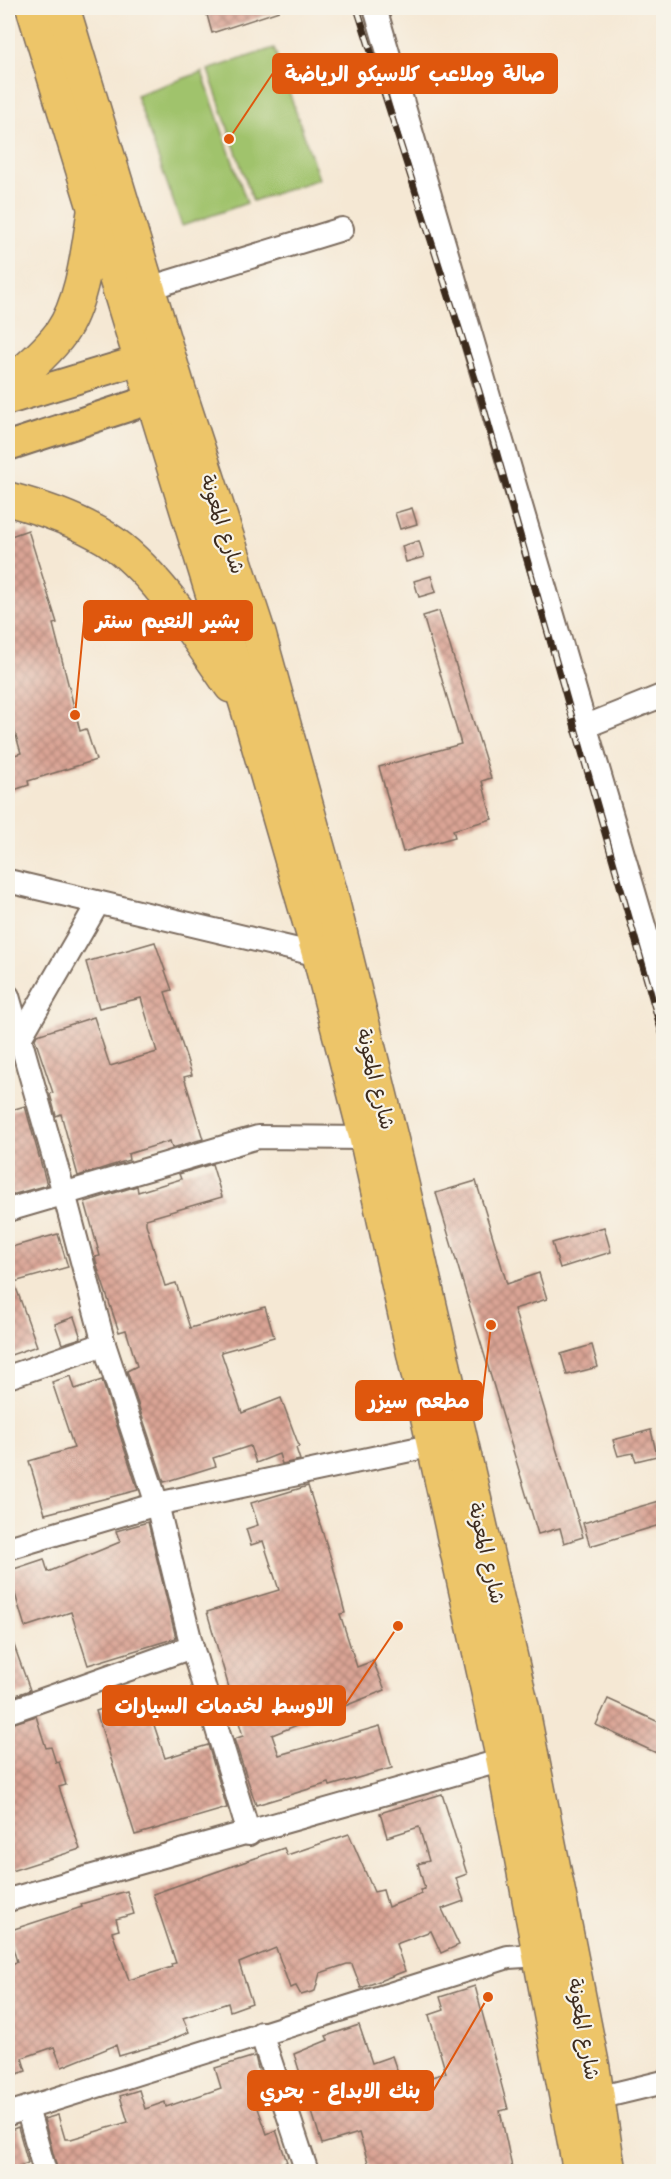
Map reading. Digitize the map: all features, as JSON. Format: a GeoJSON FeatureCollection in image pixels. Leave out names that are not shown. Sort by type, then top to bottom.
{"type":"FeatureCollection","features":[{"type":"Feature","properties":{"kind":"highway","name":"شارع المعونة"},"geometry":{"type":"LineString","coordinates":[[33,8],[95,204],[154,356],[248,710],[319,955],[366,1137],[434,1444],[503,1760],[540,1955],[582,2102],[609,2172]]}},
{"type":"Feature","properties":{"kind":"highway","name":"شارع المعونة"},"geometry":{"type":"LineString","coordinates":[[63,8],[149,288],[154,356]]}},
{"type":"Feature","properties":{"kind":"highway"},"geometry":{"type":"LineString","coordinates":[[8,385],[61,334],[70,316],[87,254],[95,204]]}},
{"type":"Feature","properties":{"kind":"highway","name":"شارع المعونة"},"geometry":{"type":"LineString","coordinates":[[165,394],[259,634],[330,891],[397,1162],[522,1706],[593,2068],[582,2102],[580,2172]]}},
{"type":"Feature","properties":{"kind":"highway"},"geometry":{"type":"LineString","coordinates":[[8,499],[54,512],[107,539],[154,581],[248,710]]}},
{"type":"Feature","properties":{"kind":"main road"},"geometry":{"type":"LineString","coordinates":[[8,400],[154,356]]}},
{"type":"Feature","properties":{"kind":"main road"},"geometry":{"type":"LineString","coordinates":[[8,446],[165,394]]}},
{"type":"Feature","properties":{"kind":"street"},"geometry":{"type":"LineString","coordinates":[[375,8],[663,994]]}},
{"type":"Feature","properties":{"kind":"street"},"geometry":{"type":"LineString","coordinates":[[149,288],[342,229]]}},
{"type":"Feature","properties":{"kind":"street"},"geometry":{"type":"LineString","coordinates":[[585,727],[663,695]]}},
{"type":"Feature","properties":{"kind":"street"},"geometry":{"type":"LineString","coordinates":[[8,881],[319,955]]}},
{"type":"Feature","properties":{"kind":"street"},"geometry":{"type":"LineString","coordinates":[[13,1041],[98,903]]}},
{"type":"Feature","properties":{"kind":"street"},"geometry":{"type":"LineString","coordinates":[[8,996],[13,1041],[64,1193],[104,1344],[157,1504],[192,1647],[249,1834]]}},
{"type":"Feature","properties":{"kind":"street"},"geometry":{"type":"LineString","coordinates":[[8,1210],[258,1137],[366,1137]]}},
{"type":"Feature","properties":{"kind":"street"},"geometry":{"type":"LineString","coordinates":[[8,1377],[104,1344]]}},
{"type":"Feature","properties":{"kind":"street"},"geometry":{"type":"LineString","coordinates":[[8,1548],[157,1504],[434,1444]]}},
{"type":"Feature","properties":{"kind":"street"},"geometry":{"type":"LineString","coordinates":[[8,1712],[192,1647]]}},
{"type":"Feature","properties":{"kind":"street"},"geometry":{"type":"LineString","coordinates":[[8,1900],[249,1834],[503,1760]]}},
{"type":"Feature","properties":{"kind":"street"},"geometry":{"type":"LineString","coordinates":[[45,2172],[17,2111],[508,1957],[540,1955]]}},
{"type":"Feature","properties":{"kind":"street"},"geometry":{"type":"LineString","coordinates":[[261,2033],[308,2172]]}},
{"type":"Feature","properties":{"kind":"street"},"geometry":{"type":"LineString","coordinates":[[582,2102],[663,2082]]}},
{"type":"Feature","properties":{"kind":"green space"},"geometry":{"type":"Polygon","coordinates":[[[274,48],[319,179],[253,201],[208,70],[274,48]]]}},
{"type":"Feature","properties":{"kind":"green space"},"geometry":{"type":"Polygon","coordinates":[[[202,72],[247,203],[182,226],[136,95],[202,72]]]}},
{"type":"Feature","properties":{"kind":"building"},"geometry":{"type":"Polygon","coordinates":[[[218,8],[279,8],[279,11],[212,33],[206,11],[218,8]]]}},
{"type":"Feature","properties":{"kind":"building"},"geometry":{"type":"Polygon","coordinates":[[[412,508],[417,524],[400,529],[395,513],[412,508]]]}},
{"type":"Feature","properties":{"kind":"building"},"geometry":{"type":"Polygon","coordinates":[[[28,530],[57,623],[53,624],[80,731],[86,729],[96,760],[28,781],[29,785],[8,792],[8,757],[21,753],[8,708],[8,537],[28,530]]]}},
{"type":"Feature","properties":{"kind":"building"},"geometry":{"type":"Polygon","coordinates":[[[419,541],[424,557],[406,562],[402,546],[419,541]]]}},
{"type":"Feature","properties":{"kind":"building"},"geometry":{"type":"Polygon","coordinates":[[[431,576],[436,592],[419,597],[414,581],[431,576]]]}},
{"type":"Feature","properties":{"kind":"building"},"geometry":{"type":"Polygon","coordinates":[[[439,611],[491,778],[482,781],[492,819],[453,830],[455,837],[403,852],[379,767],[461,744],[423,616],[439,611]]]}},
{"type":"Feature","properties":{"kind":"building"},"geometry":{"type":"Polygon","coordinates":[[[155,942],[172,990],[165,992],[192,1075],[184,1077],[203,1139],[172,1148],[170,1141],[128,1154],[129,1160],[78,1176],[61,1114],[56,1116],[50,1094],[53,1093],[35,1039],[37,1035],[94,1017],[110,1066],[157,1052],[141,998],[99,1008],[86,962],[155,942]]]}},
{"type":"Feature","properties":{"kind":"building"},"geometry":{"type":"Polygon","coordinates":[[[25,1106],[47,1185],[8,1196],[8,1111],[25,1106]]]}},
{"type":"Feature","properties":{"kind":"building"},"geometry":{"type":"Polygon","coordinates":[[[212,1164],[222,1197],[146,1219],[146,1224],[165,1286],[176,1283],[190,1328],[265,1307],[274,1337],[221,1352],[242,1413],[281,1398],[299,1446],[296,1448],[300,1460],[282,1464],[279,1454],[256,1463],[250,1446],[213,1458],[216,1466],[164,1482],[127,1371],[137,1366],[126,1330],[119,1332],[98,1269],[95,1257],[100,1256],[85,1202],[137,1186],[138,1192],[181,1179],[179,1174],[212,1164]]]}},
{"type":"Feature","properties":{"kind":"building"},"geometry":{"type":"Polygon","coordinates":[[[476,1181],[507,1284],[539,1273],[547,1299],[514,1309],[583,1537],[564,1543],[560,1528],[538,1534],[436,1193],[476,1181]]]}},
{"type":"Feature","properties":{"kind":"building"},"geometry":{"type":"Polygon","coordinates":[[[604,1227],[611,1252],[560,1268],[552,1243],[604,1227]]]}},
{"type":"Feature","properties":{"kind":"building"},"geometry":{"type":"Polygon","coordinates":[[[58,1234],[68,1267],[14,1282],[37,1346],[8,1356],[8,1248],[58,1234]]]}},
{"type":"Feature","properties":{"kind":"building"},"geometry":{"type":"Polygon","coordinates":[[[74,1317],[81,1338],[62,1344],[55,1324],[74,1317]]]}},
{"type":"Feature","properties":{"kind":"building"},"geometry":{"type":"Polygon","coordinates":[[[592,1345],[598,1367],[567,1375],[561,1354],[592,1345]]]}},
{"type":"Feature","properties":{"kind":"building"},"geometry":{"type":"Polygon","coordinates":[[[71,1376],[75,1389],[102,1380],[138,1490],[45,1514],[29,1461],[74,1448],[52,1382],[71,1376]]]}},
{"type":"Feature","properties":{"kind":"building"},"geometry":{"type":"Polygon","coordinates":[[[651,1430],[657,1456],[636,1461],[633,1453],[618,1456],[613,1440],[651,1430]]]}},
{"type":"Feature","properties":{"kind":"building"},"geometry":{"type":"Polygon","coordinates":[[[308,1486],[332,1562],[345,1613],[340,1614],[357,1667],[373,1661],[385,1690],[272,1735],[279,1755],[380,1726],[392,1768],[330,1786],[329,1783],[256,1805],[234,1739],[243,1736],[207,1612],[279,1590],[263,1541],[251,1545],[246,1529],[258,1525],[251,1503],[308,1486]]]}},
{"type":"Feature","properties":{"kind":"building"},"geometry":{"type":"Polygon","coordinates":[[[663,1500],[663,1524],[590,1546],[583,1523],[663,1500]]]}},
{"type":"Feature","properties":{"kind":"building"},"geometry":{"type":"Polygon","coordinates":[[[148,1522],[176,1638],[88,1665],[71,1612],[25,1627],[8,1571],[44,1559],[48,1572],[120,1542],[116,1531],[148,1522]]]}},
{"type":"Feature","properties":{"kind":"building"},"geometry":{"type":"Polygon","coordinates":[[[10,1634],[30,1690],[8,1698],[8,1635],[10,1634]]]}},
{"type":"Feature","properties":{"kind":"building"},"geometry":{"type":"Polygon","coordinates":[[[144,1695],[165,1758],[208,1745],[227,1808],[135,1835],[96,1711],[144,1695]]]}},
{"type":"Feature","properties":{"kind":"building"},"geometry":{"type":"Polygon","coordinates":[[[608,1699],[663,1724],[663,1756],[596,1725],[608,1699]]]}},
{"type":"Feature","properties":{"kind":"building"},"geometry":{"type":"Polygon","coordinates":[[[36,1716],[46,1748],[51,1747],[56,1763],[59,1762],[66,1785],[59,1787],[80,1849],[8,1872],[8,1725],[36,1716]]]}},
{"type":"Feature","properties":{"kind":"building"},"geometry":{"type":"Polygon","coordinates":[[[442,1794],[467,1874],[456,1878],[464,1901],[442,1909],[459,1945],[441,1953],[431,1931],[396,1944],[405,1971],[361,1988],[352,1964],[347,1964],[320,1973],[315,1991],[301,1995],[296,1986],[290,1988],[276,1948],[239,1963],[252,2003],[230,2011],[228,2003],[183,2018],[189,2032],[163,2043],[119,2056],[116,2045],[62,2067],[54,2047],[22,2058],[26,2071],[8,2077],[8,1965],[17,1962],[8,1931],[82,1907],[81,1904],[127,1891],[134,1914],[116,1919],[119,1930],[112,1932],[129,1980],[172,1967],[171,1964],[176,1963],[153,1894],[284,1848],[287,1855],[349,1834],[374,1892],[383,1890],[388,1907],[422,1894],[420,1890],[425,1889],[418,1864],[429,1861],[419,1827],[387,1837],[380,1813],[442,1794]]]}},
{"type":"Feature","properties":{"kind":"building"},"geometry":{"type":"Polygon","coordinates":[[[475,1986],[508,2109],[500,2111],[513,2172],[371,2172],[359,2133],[322,2144],[294,2054],[328,2040],[326,2036],[359,2025],[372,2063],[392,2056],[402,2085],[446,2073],[429,2015],[444,2010],[440,1997],[475,1986]]]}},
{"type":"Feature","properties":{"kind":"building"},"geometry":{"type":"Polygon","coordinates":[[[255,2056],[262,2085],[251,2088],[267,2134],[276,2130],[287,2162],[281,2164],[283,2172],[58,2172],[44,2119],[58,2115],[65,2139],[128,2122],[120,2096],[139,2090],[145,2109],[165,2102],[166,2107],[221,2088],[215,2068],[255,2056]]]}},
{"type":"Feature","properties":{"kind":"building"},"geometry":{"type":"Polygon","coordinates":[[[18,2127],[28,2163],[8,2170],[8,2131],[18,2127]]]}},
{"type":"Feature","properties":{"kind":"railway"},"geometry":{"type":"LineString","coordinates":[[357,8],[479,391],[664,1040]]}},
{"type":"Feature","properties":{"kind":"place","name":"صالة وملاعب كلاسيكو الرياضة"},"geometry":{"type":"Point","coordinates":[229,139]}},
{"type":"Feature","properties":{"kind":"place","name":"بشير النعيم سنتر"},"geometry":{"type":"Point","coordinates":[75,715]}},
{"type":"Feature","properties":{"kind":"place","name":"مطعم سيزر"},"geometry":{"type":"Point","coordinates":[491,1325]}},
{"type":"Feature","properties":{"kind":"place","name":"الاوسط لخدمات السيارات"},"geometry":{"type":"Point","coordinates":[398,1626]}},
{"type":"Feature","properties":{"kind":"place","name":"بنك الابداع - بحري"},"geometry":{"type":"Point","coordinates":[488,1997]}}]}
